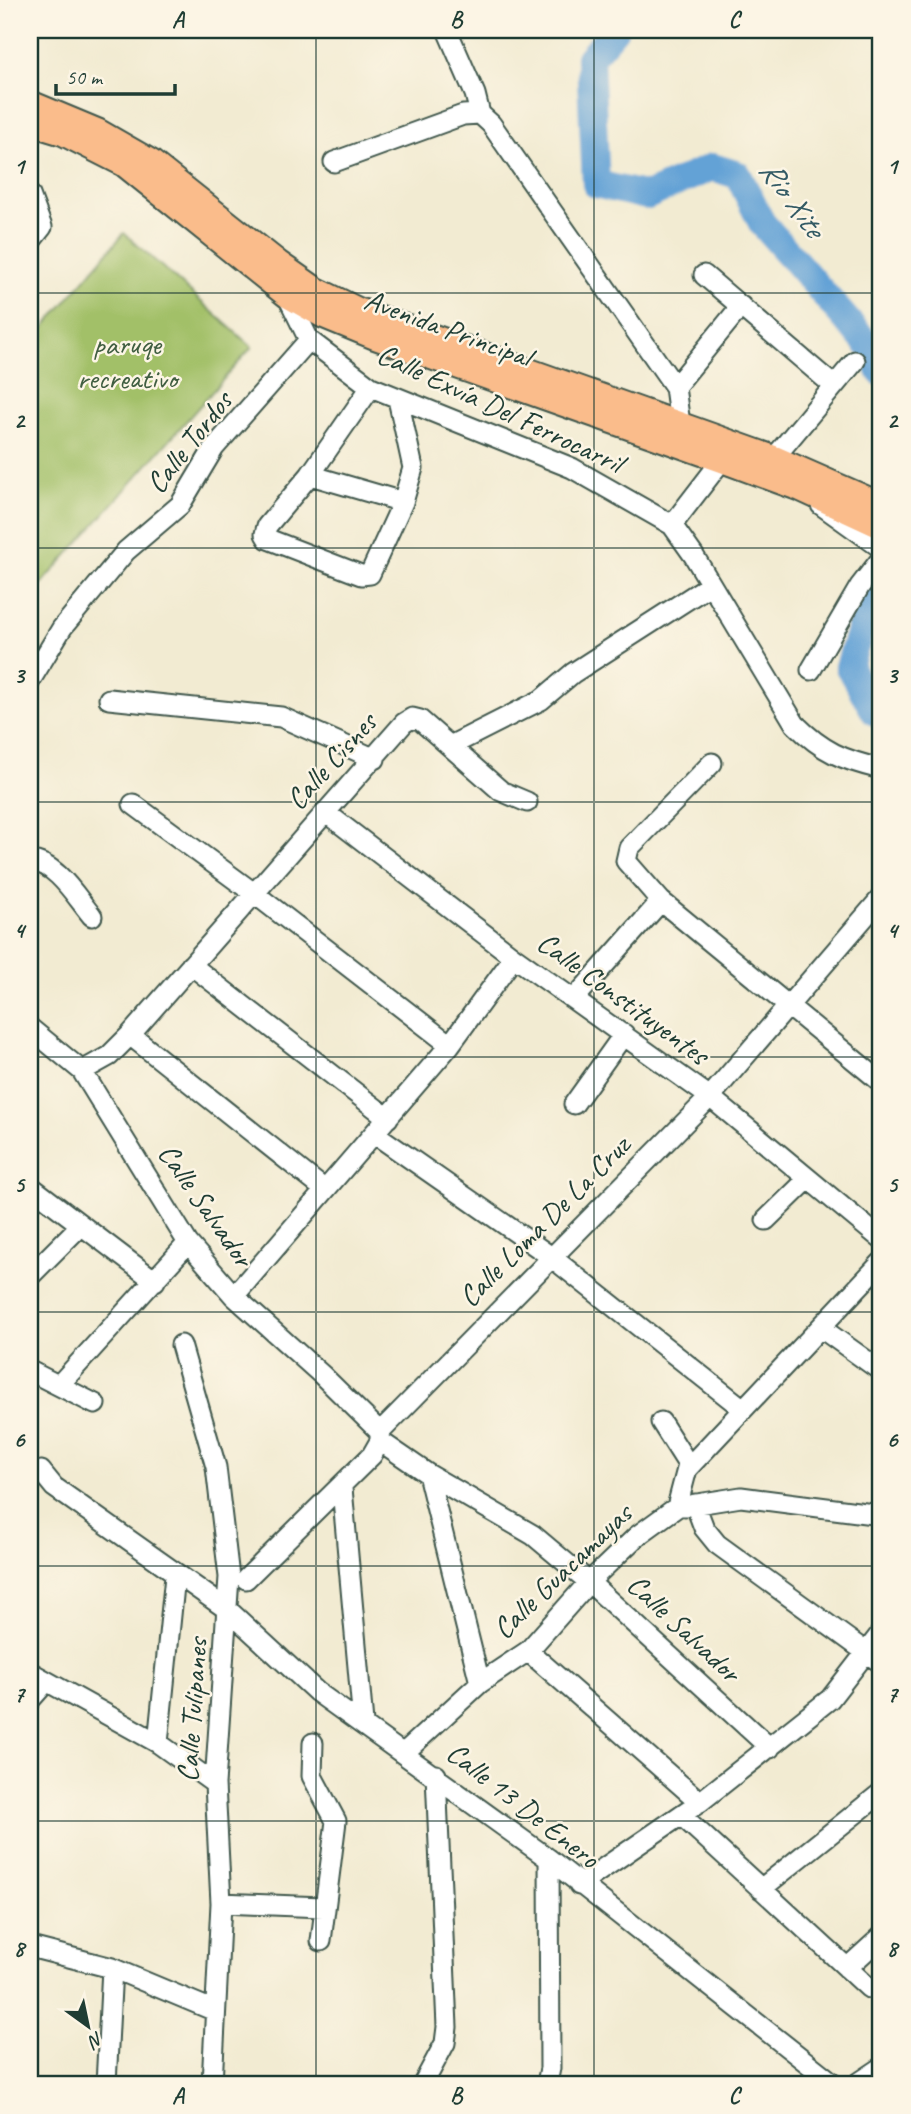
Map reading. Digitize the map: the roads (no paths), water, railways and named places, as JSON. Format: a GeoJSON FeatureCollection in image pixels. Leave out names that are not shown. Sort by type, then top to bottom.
{"type":"FeatureCollection","features":[{"type":"Feature","properties":{"kind":"main road","name":"Avenida Principal"},"geometry":{"type":"LineString","coordinates":[[30,103],[97,131],[151,162],[278,263],[315,289],[358,310],[774,458],[881,505]]}},
{"type":"Feature","properties":{"kind":"main road","name":"Avenida Principal"},"geometry":{"type":"LineString","coordinates":[[30,123],[63,133],[124,164],[287,295],[324,316],[374,337],[801,489],[881,526]]}},
{"type":"Feature","properties":{"kind":"street"},"geometry":{"type":"LineString","coordinates":[[447,30],[475,94],[480,114],[491,124],[675,387],[680,424]]}},
{"type":"Feature","properties":{"kind":"street"},"geometry":{"type":"LineString","coordinates":[[334,162],[463,115],[480,114]]}},
{"type":"Feature","properties":{"kind":"street"},"geometry":{"type":"LineString","coordinates":[[30,195],[42,227],[30,242]]}},
{"type":"Feature","properties":{"kind":"street"},"geometry":{"type":"LineString","coordinates":[[704,275],[834,386]]}},
{"type":"Feature","properties":{"kind":"street"},"geometry":{"type":"LineString","coordinates":[[287,295],[309,340]]}},
{"type":"Feature","properties":{"kind":"street"},"geometry":{"type":"LineString","coordinates":[[675,387],[741,306]]}},
{"type":"Feature","properties":{"kind":"street","name":"Calle Exvía Del Ferrocarril"},"geometry":{"type":"LineString","coordinates":[[309,340],[372,387],[572,468],[672,525],[694,556],[795,724],[812,741],[836,757],[881,769]]}},
{"type":"Feature","properties":{"kind":"street","name":"Calle Tordos"},"geometry":{"type":"LineString","coordinates":[[30,681],[62,628],[126,551],[180,505],[214,448],[309,340]]}},
{"type":"Feature","properties":{"kind":"street"},"geometry":{"type":"LineString","coordinates":[[774,458],[855,361]]}},
{"type":"Feature","properties":{"kind":"street"},"geometry":{"type":"LineString","coordinates":[[372,387],[310,475],[267,526],[265,534],[268,539],[361,575],[370,574],[403,502],[413,468],[398,399]]}},
{"type":"Feature","properties":{"kind":"street"},"geometry":{"type":"LineString","coordinates":[[672,525],[722,460]]}},
{"type":"Feature","properties":{"kind":"street"},"geometry":{"type":"LineString","coordinates":[[310,475],[403,502]]}},
{"type":"Feature","properties":{"kind":"street"},"geometry":{"type":"LineString","coordinates":[[801,489],[881,548]]}},
{"type":"Feature","properties":{"kind":"street"},"geometry":{"type":"LineString","coordinates":[[811,670],[860,586],[881,559]]}},
{"type":"Feature","properties":{"kind":"street"},"geometry":{"type":"LineString","coordinates":[[527,802],[502,792],[450,746],[541,699],[573,673],[710,585]]}},
{"type":"Feature","properties":{"kind":"street"},"geometry":{"type":"LineString","coordinates":[[110,699],[281,717],[375,759]]}},
{"type":"Feature","properties":{"kind":"street","name":"Calle Cisnes"},"geometry":{"type":"LineString","coordinates":[[82,1071],[109,1056],[130,1035],[412,718],[420,720],[450,746]]}},
{"type":"Feature","properties":{"kind":"street"},"geometry":{"type":"LineString","coordinates":[[712,762],[625,854],[629,865],[661,901],[881,1082]]}},
{"type":"Feature","properties":{"kind":"street"},"geometry":{"type":"LineString","coordinates":[[133,804],[255,894],[450,1045]]}},
{"type":"Feature","properties":{"kind":"street","name":"Calle Constituyentes"},"geometry":{"type":"LineString","coordinates":[[326,812],[514,957],[710,1097],[881,1239]]}},
{"type":"Feature","properties":{"kind":"street"},"geometry":{"type":"LineString","coordinates":[[30,860],[41,861],[50,867],[92,916]]}},
{"type":"Feature","properties":{"kind":"street","name":"Calle Loma De La Cruz"},"geometry":{"type":"LineString","coordinates":[[246,1579],[341,1488],[372,1455],[380,1436],[550,1256],[710,1097],[881,898]]}},
{"type":"Feature","properties":{"kind":"street"},"geometry":{"type":"LineString","coordinates":[[575,998],[661,901]]}},
{"type":"Feature","properties":{"kind":"street"},"geometry":{"type":"LineString","coordinates":[[234,1296],[450,1045],[514,957]]}},
{"type":"Feature","properties":{"kind":"street"},"geometry":{"type":"LineString","coordinates":[[191,965],[388,1118]]}},
{"type":"Feature","properties":{"kind":"street","name":"Calle Salvador"},"geometry":{"type":"LineString","coordinates":[[30,1028],[82,1071],[188,1243],[234,1296],[322,1375],[380,1436],[428,1474],[533,1535],[589,1582],[770,1748]]}},
{"type":"Feature","properties":{"kind":"street"},"geometry":{"type":"LineString","coordinates":[[574,1104],[624,1034]]}},
{"type":"Feature","properties":{"kind":"street"},"geometry":{"type":"LineString","coordinates":[[130,1035],[325,1191]]}},
{"type":"Feature","properties":{"kind":"street"},"geometry":{"type":"LineString","coordinates":[[375,1134],[550,1256],[742,1408]]}},
{"type":"Feature","properties":{"kind":"street"},"geometry":{"type":"LineString","coordinates":[[765,1220],[808,1179]]}},
{"type":"Feature","properties":{"kind":"street"},"geometry":{"type":"LineString","coordinates":[[30,1186],[155,1282]]}},
{"type":"Feature","properties":{"kind":"street"},"geometry":{"type":"LineString","coordinates":[[30,1276],[81,1225]]}},
{"type":"Feature","properties":{"kind":"street"},"geometry":{"type":"LineString","coordinates":[[59,1385],[188,1243]]}},
{"type":"Feature","properties":{"kind":"street","name":"Calle Guacamayas"},"geometry":{"type":"LineString","coordinates":[[405,1752],[480,1683],[528,1651],[589,1582],[637,1536],[686,1506],[690,1466],[881,1263]]}},
{"type":"Feature","properties":{"kind":"street"},"geometry":{"type":"LineString","coordinates":[[821,1328],[881,1371]]}},
{"type":"Feature","properties":{"kind":"street","name":"Calle Tulipanes"},"geometry":{"type":"LineString","coordinates":[[181,1345],[216,1467],[229,1577],[215,1784],[221,1903],[212,2084]]}},
{"type":"Feature","properties":{"kind":"street"},"geometry":{"type":"LineString","coordinates":[[30,1371],[95,1404]]}},
{"type":"Feature","properties":{"kind":"street"},"geometry":{"type":"LineString","coordinates":[[661,1422],[690,1466]]}},
{"type":"Feature","properties":{"kind":"street","name":"Calle 13 De Enero"},"geometry":{"type":"LineString","coordinates":[[41,1471],[54,1487],[176,1576],[228,1610],[317,1692],[405,1752],[549,1860],[834,2084]]}},
{"type":"Feature","properties":{"kind":"street"},"geometry":{"type":"LineString","coordinates":[[428,1474],[480,1683]]}},
{"type":"Feature","properties":{"kind":"street"},"geometry":{"type":"LineString","coordinates":[[341,1488],[363,1723]]}},
{"type":"Feature","properties":{"kind":"street"},"geometry":{"type":"LineString","coordinates":[[874,1658],[717,1544],[686,1506],[741,1497],[881,1515]]}},
{"type":"Feature","properties":{"kind":"street"},"geometry":{"type":"LineString","coordinates":[[158,1743],[176,1576]]}},
{"type":"Feature","properties":{"kind":"street"},"geometry":{"type":"LineString","coordinates":[[579,1885],[700,1802],[830,1699],[874,1658],[881,1633]]}},
{"type":"Feature","properties":{"kind":"street"},"geometry":{"type":"LineString","coordinates":[[528,1651],[700,1802]]}},
{"type":"Feature","properties":{"kind":"street"},"geometry":{"type":"LineString","coordinates":[[30,1700],[38,1677],[158,1743],[215,1784]]}},
{"type":"Feature","properties":{"kind":"street"},"geometry":{"type":"LineString","coordinates":[[313,1744],[312,1776],[336,1821],[323,1907],[321,1941]]}},
{"type":"Feature","properties":{"kind":"street"},"geometry":{"type":"LineString","coordinates":[[423,2084],[445,2043],[447,2027],[436,1775]]}},
{"type":"Feature","properties":{"kind":"street"},"geometry":{"type":"LineString","coordinates":[[761,1889],[881,1793]]}},
{"type":"Feature","properties":{"kind":"street"},"geometry":{"type":"LineString","coordinates":[[681,1815],[869,1988]]}},
{"type":"Feature","properties":{"kind":"street"},"geometry":{"type":"LineString","coordinates":[[547,2084],[550,2068],[549,1860]]}},
{"type":"Feature","properties":{"kind":"street"},"geometry":{"type":"LineString","coordinates":[[221,1903],[323,1907]]}},
{"type":"Feature","properties":{"kind":"street"},"geometry":{"type":"LineString","coordinates":[[847,1968],[881,1937]]}},
{"type":"Feature","properties":{"kind":"street"},"geometry":{"type":"LineString","coordinates":[[30,1947],[112,1968],[215,2011]]}},
{"type":"Feature","properties":{"kind":"street"},"geometry":{"type":"LineString","coordinates":[[106,2084],[112,1968]]}},
{"type":"Feature","properties":{"kind":"street"},"geometry":{"type":"LineString","coordinates":[[857,2084],[881,2068]]}},
{"type":"Feature","properties":{"kind":"waterway","name":"Rio Xite"},"geometry":{"type":"LineString","coordinates":[[614,30],[590,58],[596,184],[647,196],[712,167],[738,175],[762,223],[871,348],[881,372]]}},
{"type":"Feature","properties":{"kind":"waterway","name":"Rio Xite"},"geometry":{"type":"LineString","coordinates":[[881,584],[864,617],[849,667],[875,712],[881,712]]}},
{"type":"Feature","properties":{"kind":"park label","name":"paruqe recreativo"},"geometry":{"type":"Point","coordinates":[127,361]}}]}
